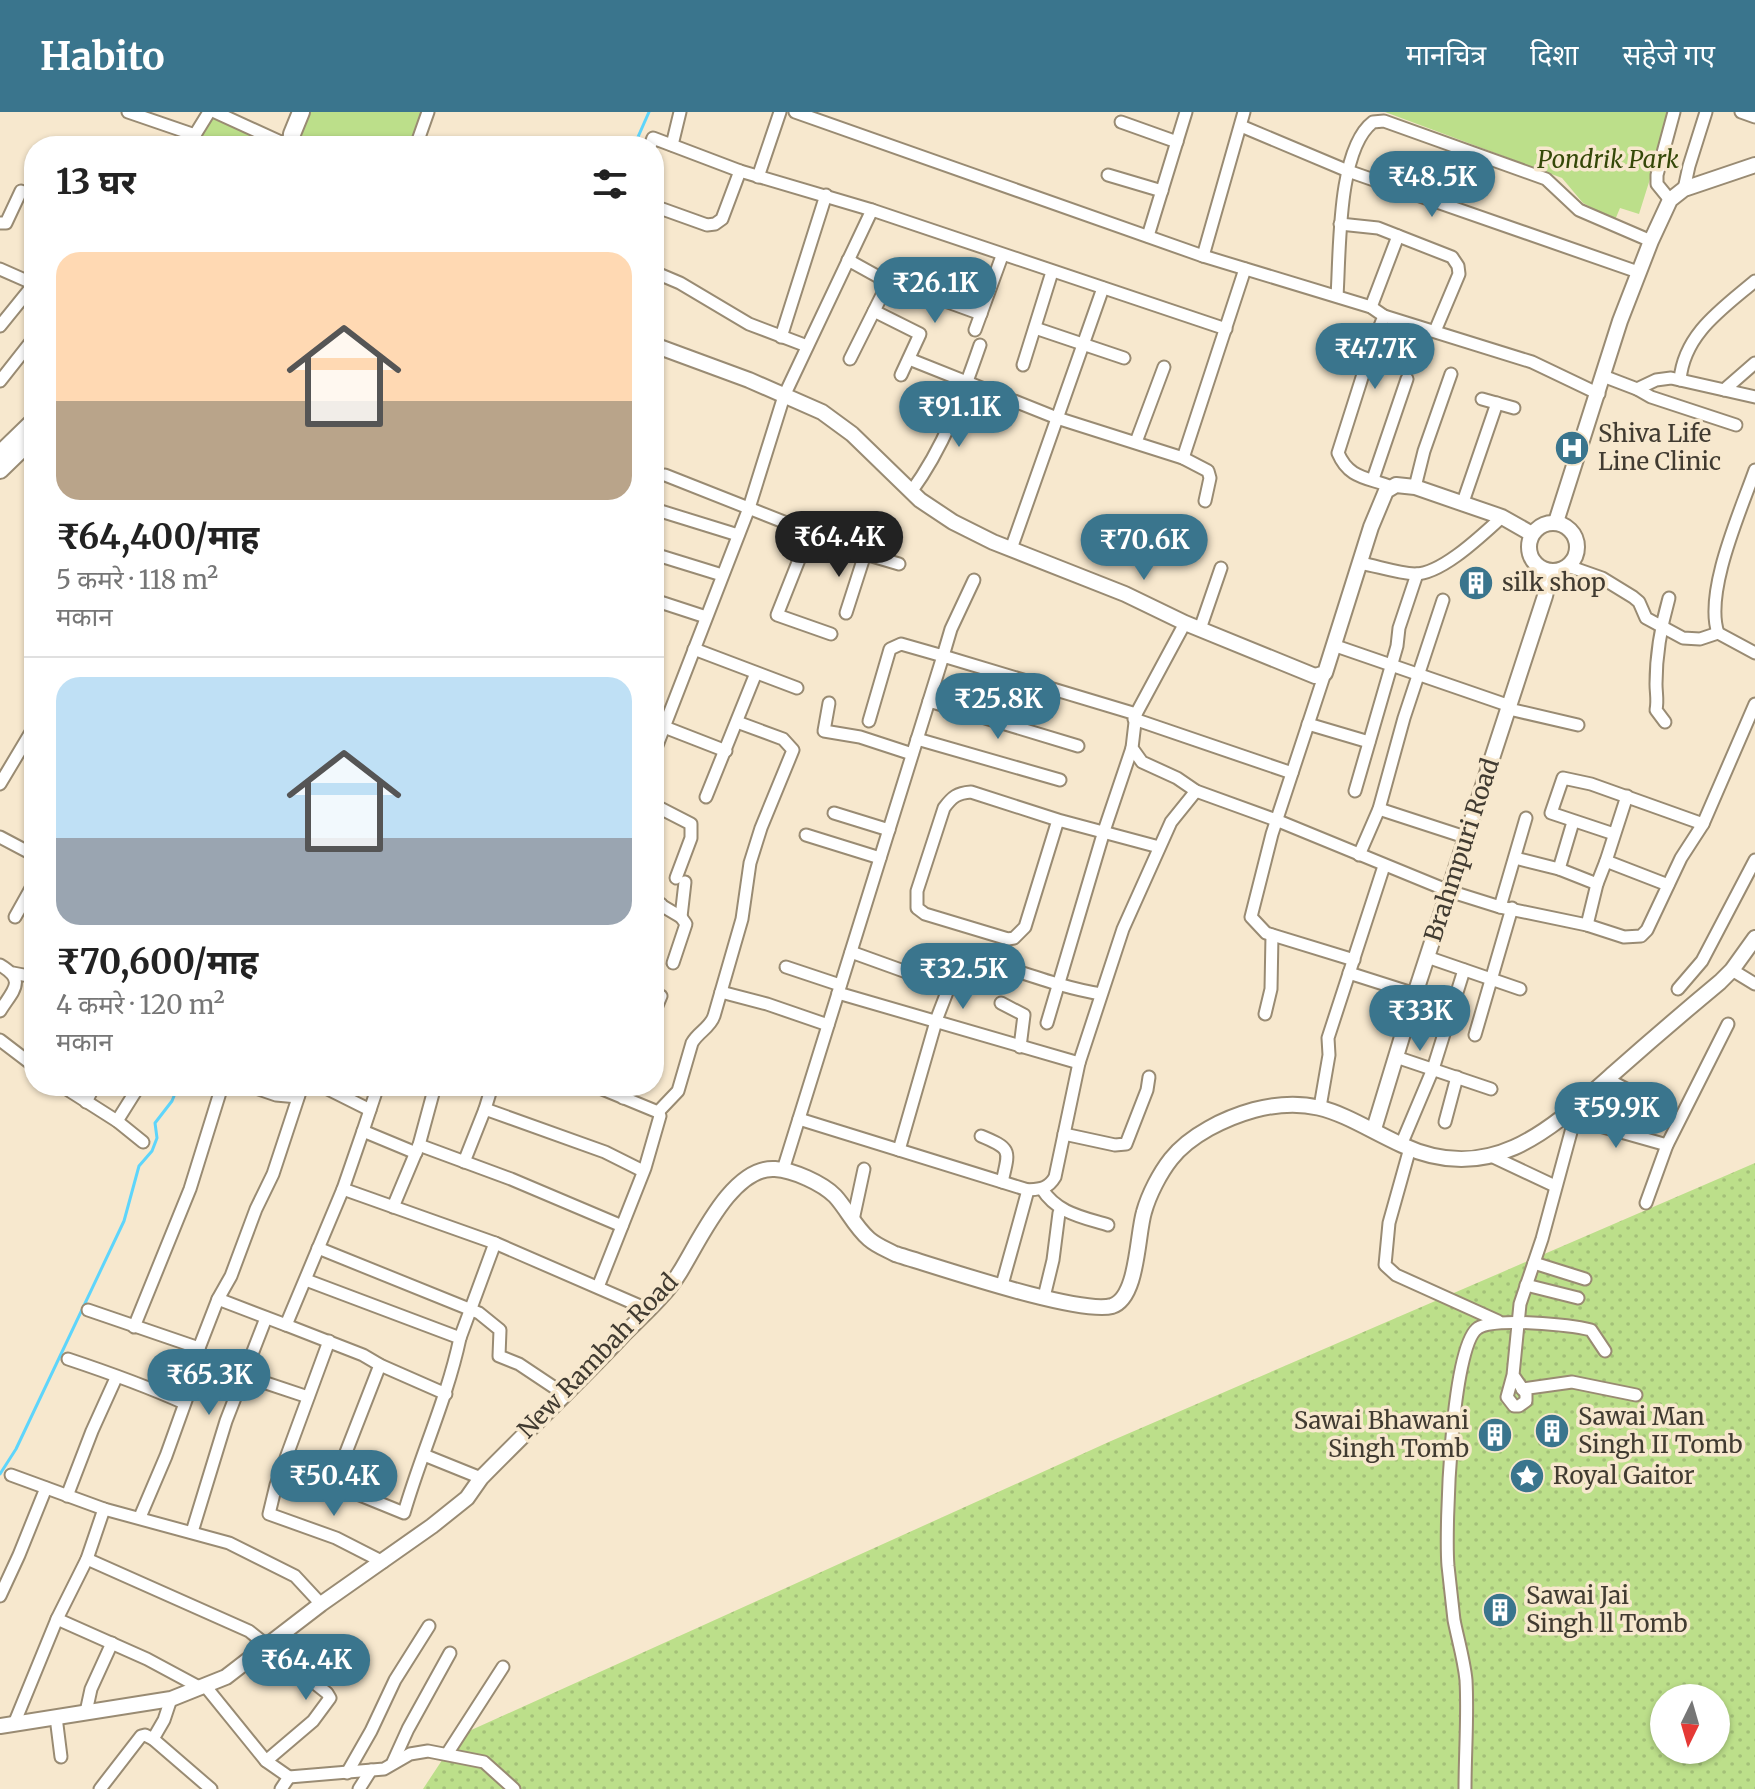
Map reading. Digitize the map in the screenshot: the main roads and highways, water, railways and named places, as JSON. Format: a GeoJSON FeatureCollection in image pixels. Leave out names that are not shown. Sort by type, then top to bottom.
{"type":"FeatureCollection","features":[{"type":"Feature","properties":{"kind":"main road"},"geometry":{"type":"LineString","coordinates":[[290,136],[301,112]]}},
{"type":"Feature","properties":{"kind":"main road"},"geometry":{"type":"LineString","coordinates":[[3,458],[24,433]]}},
{"type":"Feature","properties":{"kind":"main road"},"geometry":{"type":"LineString","coordinates":[[3,458],[24,446]]}},
{"type":"Feature","properties":{"kind":"waterway"},"geometry":{"type":"LineString","coordinates":[[638,136],[649,112]]}},
{"type":"Feature","properties":{"kind":"waterway"},"geometry":{"type":"LineString","coordinates":[[0,1474],[16,1449],[124,1221],[139,1166],[152,1151],[157,1138],[155,1123],[174,1096]]}},
{"type":"Feature","properties":{"kind":"place","name":"Shiva Life Line Clinic"},"geometry":{"type":"Point","coordinates":[1572,448]}},
{"type":"Feature","properties":{"kind":"place","name":"silk shop"},"geometry":{"type":"Point","coordinates":[1476,583]}},
{"type":"Feature","properties":{"kind":"place","name":"Sawai Man Singh II Tomb"},"geometry":{"type":"Point","coordinates":[1552,1431]}},
{"type":"Feature","properties":{"kind":"place","name":"Sawai Bhawani Singh Tomb"},"geometry":{"type":"Point","coordinates":[1495,1435]}},
{"type":"Feature","properties":{"kind":"place","name":"Royal Gaitor"},"geometry":{"type":"Point","coordinates":[1527,1476]}},
{"type":"Feature","properties":{"kind":"place","name":"Sawai Jai Singh ll Tomb"},"geometry":{"type":"Point","coordinates":[1500,1610]}},
{"type":"Feature","properties":{"kind":"park label","name":"Pondrik Park"},"geometry":{"type":"Point","coordinates":[1608,160]}}]}
